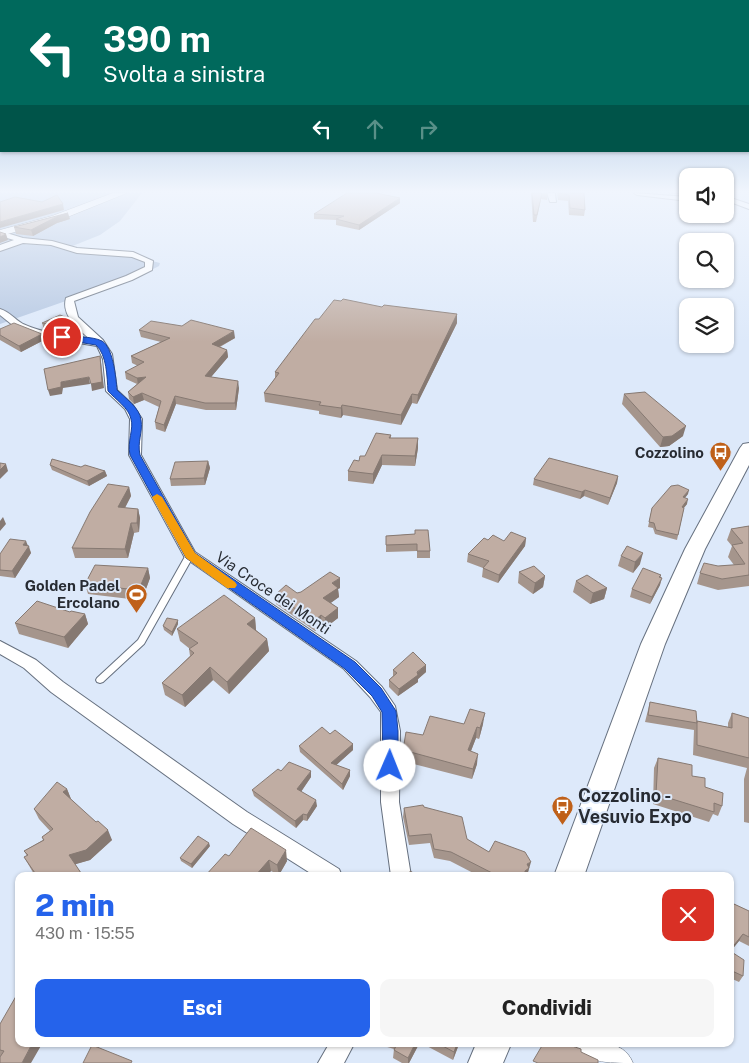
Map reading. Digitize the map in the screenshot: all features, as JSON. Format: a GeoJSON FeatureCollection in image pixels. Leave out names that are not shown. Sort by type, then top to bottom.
{"type":"FeatureCollection","features":[{"type":"Feature","properties":{"kind":"main road"},"geometry":{"type":"LineString","coordinates":[[570,872],[652,644],[695,549],[749,448]]}},
{"type":"Feature","properties":{"kind":"main road"},"geometry":{"type":"LineString","coordinates":[[485,1063],[493,1047]]}},
{"type":"Feature","properties":{"kind":"street"},"geometry":{"type":"LineString","coordinates":[[0,248],[15,243]]}},
{"type":"Feature","properties":{"kind":"street","name":"Via Croce dei Monti"},"geometry":{"type":"LineString","coordinates":[[48,243],[78,250],[133,255],[149,262],[149,268],[137,275],[69,300],[71,313],[76,321],[104,348],[108,359],[112,391],[131,409],[136,420],[132,444],[135,455],[190,555],[350,665],[376,692],[389,711],[391,731],[390,802],[400,872]]}},
{"type":"Feature","properties":{"kind":"street"},"geometry":{"type":"LineString","coordinates":[[0,312],[6,314],[18,325],[40,334],[99,343]]}},
{"type":"Feature","properties":{"kind":"street"},"geometry":{"type":"LineString","coordinates":[[0,647],[30,664],[57,687],[240,818],[326,872]]}},
{"type":"Feature","properties":{"kind":"street"},"geometry":{"type":"LineString","coordinates":[[330,1063],[340,1047]]}},
{"type":"Feature","properties":{"kind":"street"},"geometry":{"type":"LineString","coordinates":[[592,1047],[618,1063]]}},
{"type":"Feature","properties":{"kind":"lane"},"geometry":{"type":"LineString","coordinates":[[100,680],[141,642],[190,555]]}},
{"type":"Feature","properties":{"kind":"shaded area"},"geometry":{"type":"Polygon","coordinates":[[[0,243],[81,243],[70,247],[121,253],[160,263],[159,266],[143,274],[0,324],[0,243]]]}},
{"type":"Feature","properties":{"kind":"building"},"geometry":{"type":"Polygon","coordinates":[[[343,299],[382,307],[384,305],[457,314],[418,395],[412,394],[401,415],[342,405],[341,408],[319,405],[321,402],[264,393],[279,373],[275,372],[315,319],[319,319],[334,300],[341,301],[343,299]]]}},
{"type":"Feature","properties":{"kind":"building"},"geometry":{"type":"Polygon","coordinates":[[[60,315],[72,320],[63,327],[42,323],[60,315]]]}},
{"type":"Feature","properties":{"kind":"building"},"geometry":{"type":"Polygon","coordinates":[[[191,320],[234,331],[212,344],[227,350],[205,376],[238,381],[235,403],[205,403],[175,396],[164,425],[155,422],[161,401],[142,393],[133,397],[128,392],[146,377],[137,378],[125,372],[144,362],[131,356],[170,338],[139,330],[151,321],[182,326],[191,320]]]}},
{"type":"Feature","properties":{"kind":"building"},"geometry":{"type":"Polygon","coordinates":[[[14,323],[42,334],[19,346],[0,335],[0,329],[14,323]]]}},
{"type":"Feature","properties":{"kind":"building"},"geometry":{"type":"Polygon","coordinates":[[[100,356],[102,382],[91,384],[89,377],[61,382],[61,387],[48,390],[44,369],[100,356]]]}},
{"type":"Feature","properties":{"kind":"building"},"geometry":{"type":"Polygon","coordinates":[[[645,392],[686,426],[672,436],[663,437],[624,394],[645,392]]]}},
{"type":"Feature","properties":{"kind":"building"},"geometry":{"type":"Polygon","coordinates":[[[376,433],[391,435],[389,438],[418,438],[415,456],[382,455],[373,474],[348,471],[354,460],[359,461],[360,456],[365,456],[376,433]]]}},
{"type":"Feature","properties":{"kind":"building"},"geometry":{"type":"Polygon","coordinates":[[[549,458],[618,476],[610,498],[585,490],[582,492],[534,479],[549,458]]]}},
{"type":"Feature","properties":{"kind":"building"},"geometry":{"type":"Polygon","coordinates":[[[52,459],[105,471],[87,481],[50,465],[52,459]]]}},
{"type":"Feature","properties":{"kind":"building"},"geometry":{"type":"Polygon","coordinates":[[[208,461],[204,478],[170,479],[175,462],[208,461]]]}},
{"type":"Feature","properties":{"kind":"building"},"geometry":{"type":"Polygon","coordinates":[[[0,463],[6,464],[0,470],[0,463]]]}},
{"type":"Feature","properties":{"kind":"building"},"geometry":{"type":"Polygon","coordinates":[[[108,484],[129,487],[118,507],[138,509],[137,523],[131,523],[125,549],[72,548],[90,512],[108,484]]]}},
{"type":"Feature","properties":{"kind":"building"},"geometry":{"type":"Polygon","coordinates":[[[678,485],[689,490],[683,497],[688,499],[682,507],[684,508],[678,535],[656,530],[654,523],[649,522],[652,508],[671,486],[678,485]]]}},
{"type":"Feature","properties":{"kind":"building"},"geometry":{"type":"Polygon","coordinates":[[[749,526],[749,575],[722,579],[700,573],[704,563],[718,566],[745,564],[732,545],[743,543],[731,529],[749,526]]]}},
{"type":"Feature","properties":{"kind":"building"},"geometry":{"type":"Polygon","coordinates":[[[415,530],[428,530],[430,551],[417,551],[417,544],[386,545],[386,536],[415,534],[415,530]]]}},
{"type":"Feature","properties":{"kind":"building"},"geometry":{"type":"Polygon","coordinates":[[[511,532],[526,538],[499,575],[483,568],[489,561],[468,554],[484,538],[488,540],[493,535],[504,541],[511,532]]]}},
{"type":"Feature","properties":{"kind":"building"},"geometry":{"type":"Polygon","coordinates":[[[10,539],[26,541],[23,545],[29,546],[12,571],[0,570],[0,554],[10,539]]]}},
{"type":"Feature","properties":{"kind":"building"},"geometry":{"type":"Polygon","coordinates":[[[627,546],[643,553],[635,562],[621,556],[627,546]]]}},
{"type":"Feature","properties":{"kind":"building"},"geometry":{"type":"Polygon","coordinates":[[[95,565],[148,568],[140,587],[131,586],[128,589],[85,584],[95,565]]]}},
{"type":"Feature","properties":{"kind":"building"},"geometry":{"type":"Polygon","coordinates":[[[534,566],[545,576],[535,583],[519,572],[534,566]]]}},
{"type":"Feature","properties":{"kind":"building"},"geometry":{"type":"Polygon","coordinates":[[[643,568],[661,575],[659,577],[662,578],[652,597],[632,589],[643,568]]]}},
{"type":"Feature","properties":{"kind":"building"},"geometry":{"type":"Polygon","coordinates":[[[330,572],[340,578],[332,583],[338,588],[323,598],[338,608],[325,618],[321,615],[314,621],[275,595],[286,585],[297,593],[301,592],[330,572]]]}},
{"type":"Feature","properties":{"kind":"building"},"geometry":{"type":"Polygon","coordinates":[[[587,575],[607,588],[593,593],[576,581],[587,575]]]}},
{"type":"Feature","properties":{"kind":"building"},"geometry":{"type":"Polygon","coordinates":[[[224,595],[255,618],[247,624],[267,639],[227,682],[210,667],[182,695],[162,683],[194,653],[189,649],[198,643],[177,629],[224,595]]]}},
{"type":"Feature","properties":{"kind":"building"},"geometry":{"type":"Polygon","coordinates":[[[37,601],[70,612],[85,614],[64,637],[15,623],[37,601]]]}},
{"type":"Feature","properties":{"kind":"building"},"geometry":{"type":"Polygon","coordinates":[[[167,618],[178,620],[172,632],[163,626],[167,618]]]}},
{"type":"Feature","properties":{"kind":"building"},"geometry":{"type":"Polygon","coordinates":[[[413,652],[426,665],[417,672],[418,675],[399,689],[389,680],[397,673],[393,670],[413,652]]]}},
{"type":"Feature","properties":{"kind":"building"},"geometry":{"type":"Polygon","coordinates":[[[650,702],[696,711],[697,723],[648,715],[650,702]]]}},
{"type":"Feature","properties":{"kind":"building"},"geometry":{"type":"Polygon","coordinates":[[[470,709],[485,713],[480,728],[477,727],[468,750],[478,754],[473,769],[403,750],[406,732],[423,735],[430,716],[464,724],[470,709]]]}},
{"type":"Feature","properties":{"kind":"building"},"geometry":{"type":"Polygon","coordinates":[[[732,713],[749,718],[749,758],[697,745],[697,721],[732,728],[732,713]]]}},
{"type":"Feature","properties":{"kind":"building"},"geometry":{"type":"Polygon","coordinates":[[[322,727],[330,734],[335,730],[353,744],[331,763],[350,770],[342,784],[299,746],[322,727]]]}},
{"type":"Feature","properties":{"kind":"building"},"geometry":{"type":"Polygon","coordinates":[[[658,758],[692,765],[692,776],[705,778],[705,787],[723,793],[722,806],[714,803],[714,812],[656,794],[658,758]]]}},
{"type":"Feature","properties":{"kind":"building"},"geometry":{"type":"Polygon","coordinates":[[[289,762],[311,771],[297,789],[316,800],[307,815],[303,814],[295,821],[252,790],[278,769],[281,771],[289,762]]]}},
{"type":"Feature","properties":{"kind":"building"},"geometry":{"type":"Polygon","coordinates":[[[57,782],[67,789],[63,792],[96,822],[98,821],[108,830],[86,850],[69,855],[80,872],[34,872],[24,857],[28,855],[24,851],[44,840],[42,837],[53,829],[34,809],[57,782]]]}},
{"type":"Feature","properties":{"kind":"building"},"geometry":{"type":"Polygon","coordinates":[[[423,805],[424,807],[462,817],[467,839],[489,852],[495,841],[525,852],[531,862],[527,864],[529,868],[525,872],[490,872],[451,852],[434,849],[431,834],[409,836],[404,808],[423,805]]]}},
{"type":"Feature","properties":{"kind":"building"},"geometry":{"type":"Polygon","coordinates":[[[251,828],[286,850],[277,865],[269,860],[258,872],[209,872],[225,854],[229,856],[251,828]]]}},
{"type":"Feature","properties":{"kind":"building"},"geometry":{"type":"Polygon","coordinates":[[[198,836],[209,843],[191,864],[180,858],[198,836]]]}},
{"type":"Feature","properties":{"kind":"building"},"geometry":{"type":"Polygon","coordinates":[[[734,904],[749,911],[749,937],[743,934],[734,945],[734,904]]]}},
{"type":"Feature","properties":{"kind":"building"},"geometry":{"type":"Polygon","coordinates":[[[734,954],[744,960],[743,976],[734,972],[734,954]]]}},
{"type":"Feature","properties":{"kind":"building"},"geometry":{"type":"Polygon","coordinates":[[[15,998],[15,1047],[30,1047],[22,1063],[0,1063],[0,1057],[4,1051],[0,1050],[0,1024],[15,998]]]}},
{"type":"Feature","properties":{"kind":"building"},"geometry":{"type":"Polygon","coordinates":[[[91,1047],[97,1047],[132,1061],[131,1063],[83,1063],[91,1047]]]}},
{"type":"Feature","properties":{"kind":"building"},"geometry":{"type":"Polygon","coordinates":[[[396,1047],[414,1047],[408,1058],[394,1050],[396,1047]]]}},
{"type":"Feature","properties":{"kind":"building"},"geometry":{"type":"Polygon","coordinates":[[[445,1047],[456,1047],[454,1052],[445,1047]]]}},
{"type":"Feature","properties":{"kind":"building"},"geometry":{"type":"Polygon","coordinates":[[[541,1047],[575,1047],[598,1060],[598,1063],[538,1063],[533,1061],[541,1047]]]}},
{"type":"Feature","properties":{"kind":"slow traffic"},"geometry":{"type":"LineString","coordinates":[[157,497],[190,555],[231,585]]}},
{"type":"Feature","properties":{"kind":"place","name":"Cozzolino"},"geometry":{"type":"Point","coordinates":[720,472]}},
{"type":"Feature","properties":{"kind":"place","name":"Golden Padel Ercolano"},"geometry":{"type":"Point","coordinates":[136,614]}},
{"type":"Feature","properties":{"kind":"place","name":"Cozzolino - Vesuvio Expo"},"geometry":{"type":"Point","coordinates":[562,825]}},
{"type":"Feature","properties":{"kind":"route"},"geometry":{"type":"LineString","coordinates":[[62,337],[99,343],[104,348],[111,372],[110,383],[112,391],[131,409],[136,420],[136,431],[132,444],[135,455],[190,555],[237,590],[350,665],[376,692],[389,711],[391,731],[390,766]]}}]}
